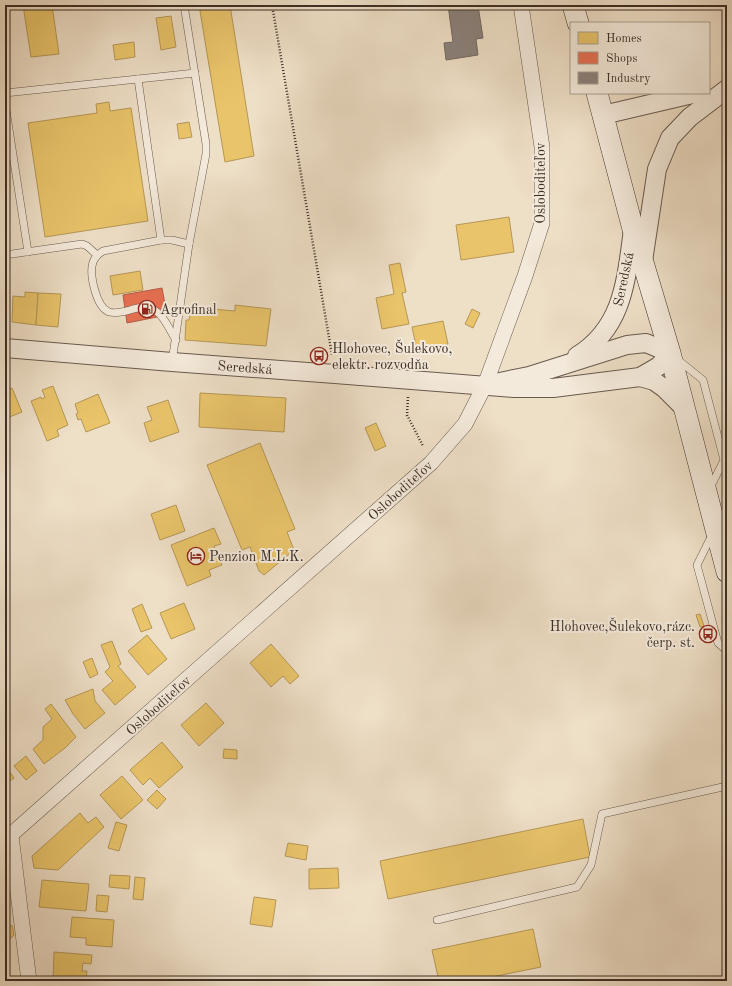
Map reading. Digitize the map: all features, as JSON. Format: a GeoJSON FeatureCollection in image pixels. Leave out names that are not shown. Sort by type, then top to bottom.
{"type":"FeatureCollection","features":[{"type":"Feature","properties":{"kind":"main road"},"geometry":{"type":"LineString","coordinates":[[572,5],[578,22]]}},
{"type":"Feature","properties":{"kind":"main road"},"geometry":{"type":"LineString","coordinates":[[597,94],[633,229],[670,353],[727,572]]}},
{"type":"Feature","properties":{"kind":"street","name":"Osloboditeľov"},"geometry":{"type":"LineString","coordinates":[[8,838],[431,463],[465,424],[485,385],[525,276],[542,223],[542,147],[521,5]]}},
{"type":"Feature","properties":{"kind":"street"},"geometry":{"type":"LineString","coordinates":[[710,90],[727,86]]}},
{"type":"Feature","properties":{"kind":"street"},"geometry":{"type":"LineString","coordinates":[[643,262],[657,169],[670,138],[690,117],[727,89]]}},
{"type":"Feature","properties":{"kind":"street"},"geometry":{"type":"LineString","coordinates":[[603,115],[693,94]]}},
{"type":"Feature","properties":{"kind":"street","name":"Seredská"},"geometry":{"type":"LineString","coordinates":[[552,369],[584,352],[595,343],[606,330],[614,317],[625,284],[633,229]]}},
{"type":"Feature","properties":{"kind":"street","name":"Seredská"},"geometry":{"type":"LineString","coordinates":[[5,348],[514,388],[553,388],[640,377],[659,366],[670,353],[646,344],[637,343],[613,349],[530,376],[485,385]]}},
{"type":"Feature","properties":{"kind":"street","name":"Seredská"},"geometry":{"type":"LineString","coordinates":[[640,377],[654,381],[664,388],[684,408]]}},
{"type":"Feature","properties":{"kind":"street"},"geometry":{"type":"LineString","coordinates":[[8,838],[29,981]]}},
{"type":"Feature","properties":{"kind":"lane"},"geometry":{"type":"LineString","coordinates":[[172,362],[189,244],[206,149],[184,5]]}},
{"type":"Feature","properties":{"kind":"lane"},"geometry":{"type":"LineString","coordinates":[[5,93],[195,73]]}},
{"type":"Feature","properties":{"kind":"lane"},"geometry":{"type":"LineString","coordinates":[[138,79],[161,240]]}},
{"type":"Feature","properties":{"kind":"lane"},"geometry":{"type":"LineString","coordinates":[[5,103],[28,252]]}},
{"type":"Feature","properties":{"kind":"lane"},"geometry":{"type":"LineString","coordinates":[[176,340],[158,314],[151,308],[110,312],[101,305],[97,296],[92,268],[93,261],[97,255],[103,251],[111,249],[161,240],[172,240],[189,244]]}},
{"type":"Feature","properties":{"kind":"lane"},"geometry":{"type":"LineString","coordinates":[[5,255],[82,244],[87,246],[97,255]]}},
{"type":"Feature","properties":{"kind":"lane"},"geometry":{"type":"LineString","coordinates":[[670,353],[703,380],[724,460],[707,494]]}},
{"type":"Feature","properties":{"kind":"lane"},"geometry":{"type":"LineString","coordinates":[[716,528],[697,564],[718,643],[727,651]]}},
{"type":"Feature","properties":{"kind":"lane"},"geometry":{"type":"LineString","coordinates":[[437,920],[577,887],[591,865],[602,814],[727,786]]}},
{"type":"Feature","properties":{"kind":"path"},"geometry":{"type":"LineString","coordinates":[[272,5],[335,374]]}},
{"type":"Feature","properties":{"kind":"building: Homes"},"geometry":{"type":"Polygon","coordinates":[[[23,5],[52,5],[59,54],[31,57],[23,5]]]}},
{"type":"Feature","properties":{"kind":"building: Homes"},"geometry":{"type":"Polygon","coordinates":[[[199,5],[230,5],[254,156],[225,162],[199,5]]]}},
{"type":"Feature","properties":{"kind":"building: Homes"},"geometry":{"type":"Polygon","coordinates":[[[171,16],[176,47],[161,50],[156,18],[171,16]]]}},
{"type":"Feature","properties":{"kind":"building: Homes"},"geometry":{"type":"Polygon","coordinates":[[[134,42],[135,57],[115,60],[113,45],[134,42]]]}},
{"type":"Feature","properties":{"kind":"building: Homes"},"geometry":{"type":"Polygon","coordinates":[[[109,102],[110,111],[131,108],[148,221],[45,237],[28,123],[97,113],[96,104],[109,102]]]}},
{"type":"Feature","properties":{"kind":"building: Homes"},"geometry":{"type":"Polygon","coordinates":[[[189,122],[192,137],[179,139],[177,124],[189,122]]]}},
{"type":"Feature","properties":{"kind":"building: Homes"},"geometry":{"type":"Polygon","coordinates":[[[509,217],[514,252],[461,260],[456,225],[509,217]]]}},
{"type":"Feature","properties":{"kind":"building: Homes"},"geometry":{"type":"Polygon","coordinates":[[[400,263],[406,292],[402,293],[409,324],[382,329],[376,298],[394,294],[389,265],[400,263]]]}},
{"type":"Feature","properties":{"kind":"building: Homes"},"geometry":{"type":"Polygon","coordinates":[[[140,271],[143,290],[113,295],[110,276],[140,271]]]}},
{"type":"Feature","properties":{"kind":"building: Homes"},"geometry":{"type":"Polygon","coordinates":[[[7,280],[7,302],[5,302],[5,281],[7,280]]]}},
{"type":"Feature","properties":{"kind":"building: Homes"},"geometry":{"type":"Polygon","coordinates":[[[25,292],[38,293],[36,325],[12,322],[13,296],[25,297],[25,292]]]}},
{"type":"Feature","properties":{"kind":"building: Homes"},"geometry":{"type":"Polygon","coordinates":[[[38,293],[61,294],[58,327],[36,325],[38,293]]]}},
{"type":"Feature","properties":{"kind":"building: Homes"},"geometry":{"type":"Polygon","coordinates":[[[235,305],[271,309],[266,346],[185,340],[186,320],[189,320],[192,307],[235,311],[235,305]]]}},
{"type":"Feature","properties":{"kind":"building: Homes"},"geometry":{"type":"Polygon","coordinates":[[[472,309],[480,313],[473,328],[465,324],[472,309]]]}},
{"type":"Feature","properties":{"kind":"building: Homes"},"geometry":{"type":"Polygon","coordinates":[[[443,321],[448,344],[417,350],[412,327],[443,321]]]}},
{"type":"Feature","properties":{"kind":"building: Homes"},"geometry":{"type":"Polygon","coordinates":[[[53,386],[68,425],[57,430],[59,436],[47,441],[31,401],[45,397],[42,390],[53,386]]]}},
{"type":"Feature","properties":{"kind":"building: Homes"},"geometry":{"type":"Polygon","coordinates":[[[12,388],[22,412],[7,418],[5,413],[5,391],[12,388]]]}},
{"type":"Feature","properties":{"kind":"building: Homes"},"geometry":{"type":"Polygon","coordinates":[[[200,393],[286,398],[284,432],[199,427],[200,393]]]}},
{"type":"Feature","properties":{"kind":"building: Homes"},"geometry":{"type":"Polygon","coordinates":[[[98,394],[110,423],[86,432],[81,419],[78,420],[76,414],[78,413],[75,404],[98,394]]]}},
{"type":"Feature","properties":{"kind":"building: Homes"},"geometry":{"type":"Polygon","coordinates":[[[168,400],[179,432],[150,442],[144,423],[152,420],[147,407],[168,400]]]}},
{"type":"Feature","properties":{"kind":"building: Homes"},"geometry":{"type":"Polygon","coordinates":[[[376,423],[386,446],[375,451],[365,428],[376,423]]]}},
{"type":"Feature","properties":{"kind":"building: Homes"},"geometry":{"type":"Polygon","coordinates":[[[260,443],[295,529],[287,532],[294,550],[264,575],[259,571],[250,547],[242,550],[207,465],[260,443]]]}},
{"type":"Feature","properties":{"kind":"building: Homes"},"geometry":{"type":"Polygon","coordinates":[[[176,505],[185,531],[160,540],[151,514],[176,505]]]}},
{"type":"Feature","properties":{"kind":"building: Homes","name":"Penzion M.L.K."},"geometry":{"type":"Polygon","coordinates":[[[214,528],[221,544],[214,546],[222,565],[209,570],[211,576],[187,586],[171,545],[214,528]]]}},
{"type":"Feature","properties":{"kind":"building: Homes"},"geometry":{"type":"Polygon","coordinates":[[[184,603],[195,629],[171,639],[160,613],[184,603]]]}},
{"type":"Feature","properties":{"kind":"building: Homes"},"geometry":{"type":"Polygon","coordinates":[[[142,604],[152,628],[141,632],[132,609],[142,604]]]}},
{"type":"Feature","properties":{"kind":"building: Homes"},"geometry":{"type":"Polygon","coordinates":[[[700,614],[704,626],[700,627],[696,615],[700,614]]]}},
{"type":"Feature","properties":{"kind":"building: Homes"},"geometry":{"type":"Polygon","coordinates":[[[147,635],[167,659],[148,675],[128,651],[147,635]]]}},
{"type":"Feature","properties":{"kind":"building: Homes"},"geometry":{"type":"Polygon","coordinates":[[[112,641],[121,664],[118,666],[136,687],[115,705],[102,690],[113,681],[105,672],[110,667],[101,645],[112,641]]]}},
{"type":"Feature","properties":{"kind":"building: Homes"},"geometry":{"type":"Polygon","coordinates":[[[271,644],[299,676],[290,684],[283,676],[271,687],[250,663],[271,644]]]}},
{"type":"Feature","properties":{"kind":"building: Homes"},"geometry":{"type":"Polygon","coordinates":[[[92,658],[98,674],[90,678],[83,662],[92,658]]]}},
{"type":"Feature","properties":{"kind":"building: Homes"},"geometry":{"type":"Polygon","coordinates":[[[93,689],[95,701],[105,713],[85,729],[73,714],[65,700],[93,689]]]}},
{"type":"Feature","properties":{"kind":"building: Homes"},"geometry":{"type":"Polygon","coordinates":[[[206,703],[224,723],[199,746],[181,725],[206,703]]]}},
{"type":"Feature","properties":{"kind":"building: Homes"},"geometry":{"type":"Polygon","coordinates":[[[51,704],[76,737],[65,748],[44,764],[33,749],[43,740],[43,727],[52,719],[45,709],[51,704]]]}},
{"type":"Feature","properties":{"kind":"building: Homes"},"geometry":{"type":"Polygon","coordinates":[[[162,742],[183,767],[159,788],[150,778],[143,785],[130,770],[162,742]]]}},
{"type":"Feature","properties":{"kind":"building: Homes"},"geometry":{"type":"Polygon","coordinates":[[[224,749],[237,750],[237,759],[223,758],[224,749]]]}},
{"type":"Feature","properties":{"kind":"building: Homes"},"geometry":{"type":"Polygon","coordinates":[[[26,756],[37,771],[26,780],[14,766],[26,756]]]}},
{"type":"Feature","properties":{"kind":"building: Homes"},"geometry":{"type":"Polygon","coordinates":[[[5,765],[14,778],[5,784],[5,765]]]}},
{"type":"Feature","properties":{"kind":"building: Homes"},"geometry":{"type":"Polygon","coordinates":[[[122,776],[143,800],[121,819],[100,795],[122,776]]]}},
{"type":"Feature","properties":{"kind":"building: Homes"},"geometry":{"type":"Polygon","coordinates":[[[157,790],[166,799],[157,809],[147,800],[157,790]]]}},
{"type":"Feature","properties":{"kind":"building: Homes"},"geometry":{"type":"Polygon","coordinates":[[[80,813],[88,823],[96,817],[104,827],[58,870],[34,868],[32,856],[80,813]]]}},
{"type":"Feature","properties":{"kind":"building: Homes"},"geometry":{"type":"Polygon","coordinates":[[[583,819],[590,857],[388,899],[380,861],[583,819]]]}},
{"type":"Feature","properties":{"kind":"building: Homes"},"geometry":{"type":"Polygon","coordinates":[[[116,822],[127,825],[119,851],[108,848],[116,822]]]}},
{"type":"Feature","properties":{"kind":"building: Homes"},"geometry":{"type":"Polygon","coordinates":[[[288,843],[308,846],[306,860],[285,856],[288,843]]]}},
{"type":"Feature","properties":{"kind":"building: Homes"},"geometry":{"type":"Polygon","coordinates":[[[338,868],[339,888],[309,889],[309,869],[338,868]]]}},
{"type":"Feature","properties":{"kind":"building: Homes"},"geometry":{"type":"Polygon","coordinates":[[[110,875],[130,876],[129,889],[109,887],[110,875]]]}},
{"type":"Feature","properties":{"kind":"building: Homes"},"geometry":{"type":"Polygon","coordinates":[[[135,877],[145,878],[143,900],[133,899],[135,877]]]}},
{"type":"Feature","properties":{"kind":"building: Homes"},"geometry":{"type":"Polygon","coordinates":[[[42,880],[89,884],[86,911],[39,907],[42,880]]]}},
{"type":"Feature","properties":{"kind":"building: Homes"},"geometry":{"type":"Polygon","coordinates":[[[97,895],[109,896],[107,912],[96,911],[97,895]]]}},
{"type":"Feature","properties":{"kind":"building: Homes"},"geometry":{"type":"Polygon","coordinates":[[[254,897],[276,900],[272,927],[250,924],[254,897]]]}},
{"type":"Feature","properties":{"kind":"building: Homes"},"geometry":{"type":"Polygon","coordinates":[[[72,917],[114,920],[112,947],[86,945],[86,938],[70,937],[72,917]]]}},
{"type":"Feature","properties":{"kind":"building: Homes"},"geometry":{"type":"Polygon","coordinates":[[[12,925],[14,935],[10,939],[5,933],[5,930],[12,925]]]}},
{"type":"Feature","properties":{"kind":"building: Homes"},"geometry":{"type":"Polygon","coordinates":[[[533,929],[541,967],[472,981],[439,981],[432,950],[533,929]]]}},
{"type":"Feature","properties":{"kind":"building: Homes"},"geometry":{"type":"Polygon","coordinates":[[[54,952],[92,955],[91,964],[83,963],[82,971],[87,971],[86,981],[53,981],[54,952]]]}},
{"type":"Feature","properties":{"kind":"building: Shops"},"geometry":{"type":"Polygon","coordinates":[[[162,288],[167,315],[127,323],[123,295],[162,288]]]}},
{"type":"Feature","properties":{"kind":"building: Industry"},"geometry":{"type":"Polygon","coordinates":[[[448,5],[478,5],[483,38],[476,39],[478,55],[446,60],[444,43],[453,42],[448,5]]]}},
{"type":"Feature","properties":{"kind":"place","name":"Agrofinal"},"geometry":{"type":"Point","coordinates":[147,309]}},
{"type":"Feature","properties":{"kind":"place","name":"Hlohovec, Šulekovo, elektr. rozvodňa"},"geometry":{"type":"Point","coordinates":[319,356]}},
{"type":"Feature","properties":{"kind":"place","name":"Penzion M.L.K."},"geometry":{"type":"Point","coordinates":[196,556]}},
{"type":"Feature","properties":{"kind":"place","name":"Hlohovec,Šulekovo,rázc. čerp. st."},"geometry":{"type":"Point","coordinates":[708,634]}}]}
